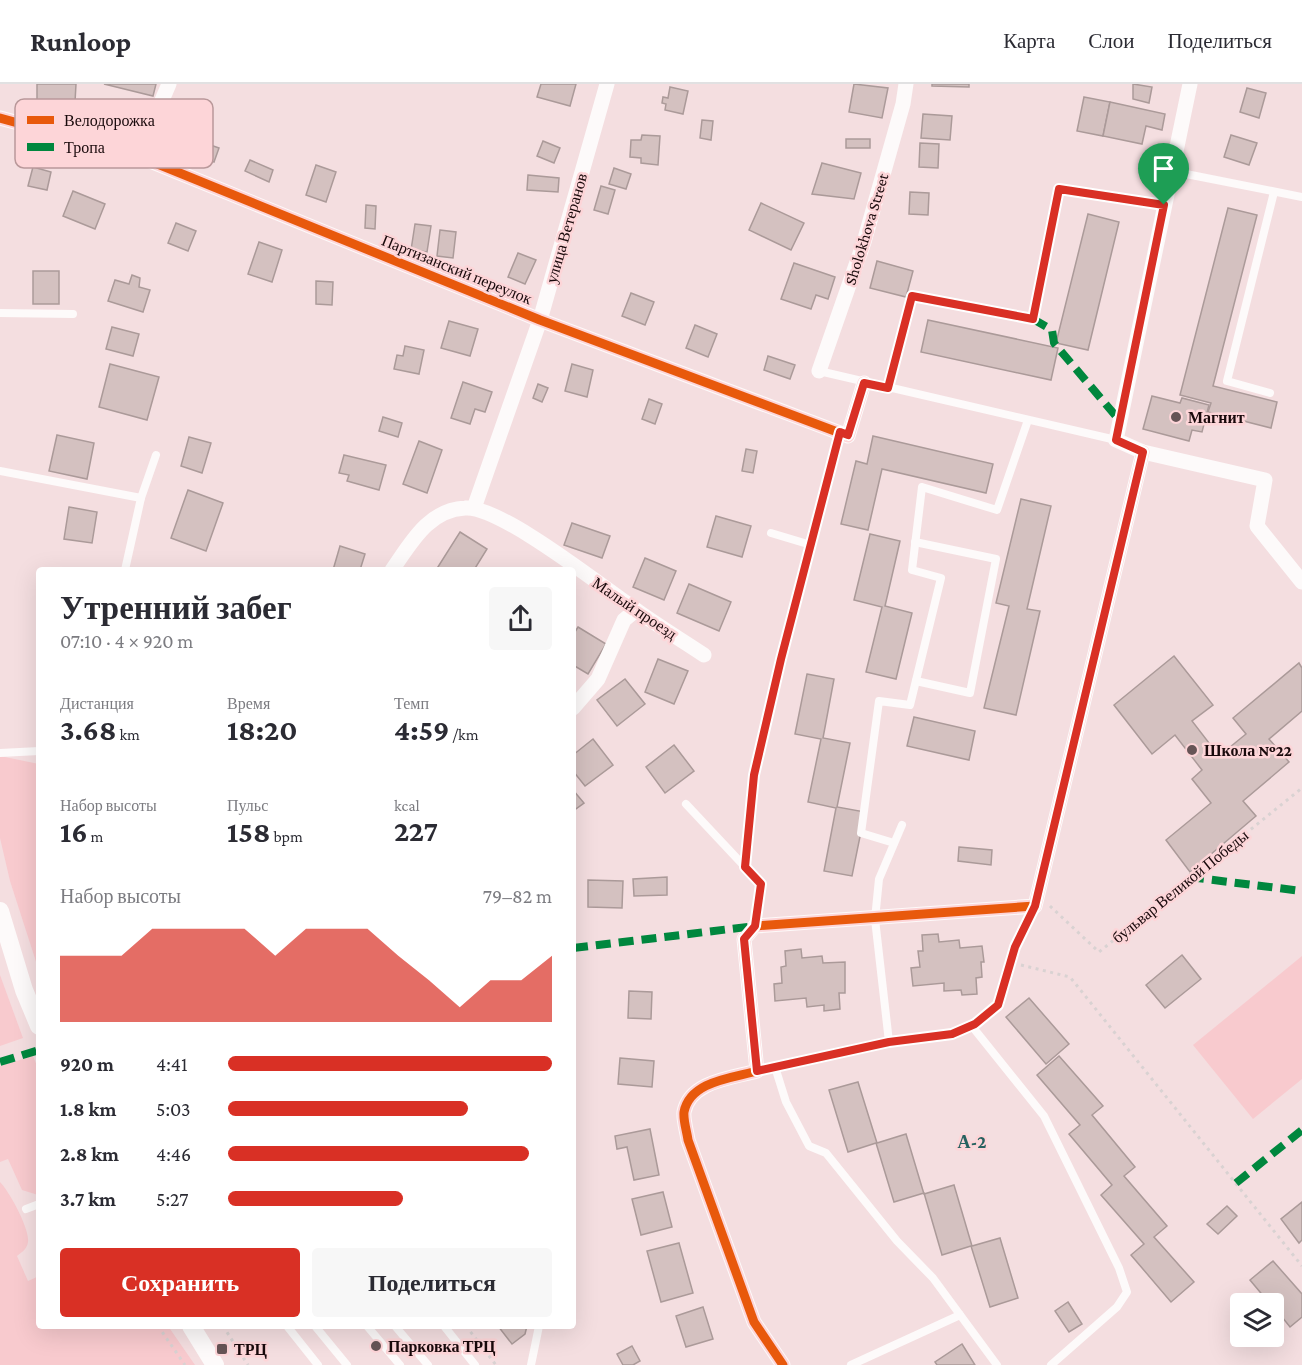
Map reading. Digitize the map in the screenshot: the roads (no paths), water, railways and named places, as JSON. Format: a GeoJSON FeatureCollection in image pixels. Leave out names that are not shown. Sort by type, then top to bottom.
{"type":"FeatureCollection","features":[{"type":"Feature","properties":{"kind":"street"},"geometry":{"type":"LineString","coordinates":[[163,99],[169,84]]}},
{"type":"Feature","properties":{"kind":"street","name":"улица Ветеранов"},"geometry":{"type":"LineString","coordinates":[[474,508],[540,320],[607,84]]}},
{"type":"Feature","properties":{"kind":"street","name":"Sholokhova Street"},"geometry":{"type":"LineString","coordinates":[[819,371],[864,242],[903,104],[906,84]]}},
{"type":"Feature","properties":{"kind":"street"},"geometry":{"type":"LineString","coordinates":[[1190,84],[1116,440],[1143,452],[1265,480],[1257,526],[1302,582]]}},
{"type":"Feature","properties":{"kind":"street","name":"Партизанский переулок"},"geometry":{"type":"LineString","coordinates":[[0,118],[15,122]]}},
{"type":"Feature","properties":{"kind":"street","name":"Партизанский переулок"},"geometry":{"type":"LineString","coordinates":[[167,168],[540,320],[840,432]]}},
{"type":"Feature","properties":{"kind":"street"},"geometry":{"type":"LineString","coordinates":[[840,432],[848,435],[864,383]]}},
{"type":"Feature","properties":{"kind":"street"},"geometry":{"type":"LineString","coordinates":[[783,1365],[754,1322],[688,1140],[684,1113],[692,1095],[704,1086],[757,1071],[744,939],[755,926],[1035,906],[1143,452]]}},
{"type":"Feature","properties":{"kind":"street"},"geometry":{"type":"LineString","coordinates":[[394,567],[421,526],[440,515],[462,508],[474,508]]}},
{"type":"Feature","properties":{"kind":"street","name":"Малый проезд"},"geometry":{"type":"LineString","coordinates":[[474,508],[519,529],[574,567]]}},
{"type":"Feature","properties":{"kind":"street","name":"Малый проезд"},"geometry":{"type":"LineString","coordinates":[[576,568],[704,655]]}},
{"type":"Feature","properties":{"kind":"street"},"geometry":{"type":"LineString","coordinates":[[576,704],[597,679],[624,620],[636,610]]}},
{"type":"Feature","properties":{"kind":"street"},"geometry":{"type":"LineString","coordinates":[[0,912],[24,990],[36,1019]]}},
{"type":"Feature","properties":{"kind":"street"},"geometry":{"type":"LineString","coordinates":[[193,1329],[215,1365]]}},
{"type":"Feature","properties":{"kind":"lane"},"geometry":{"type":"LineString","coordinates":[[1171,171],[1302,197]]}},
{"type":"Feature","properties":{"kind":"lane"},"geometry":{"type":"LineString","coordinates":[[888,388],[912,296],[1033,319],[1059,189],[1164,205]]}},
{"type":"Feature","properties":{"kind":"lane"},"geometry":{"type":"LineString","coordinates":[[1270,393],[1227,381],[1274,192]]}},
{"type":"Feature","properties":{"kind":"lane"},"geometry":{"type":"LineString","coordinates":[[0,313],[73,314]]}},
{"type":"Feature","properties":{"kind":"lane"},"geometry":{"type":"LineString","coordinates":[[819,371],[1116,440]]}},
{"type":"Feature","properties":{"kind":"lane"},"geometry":{"type":"LineString","coordinates":[[894,843],[861,833],[879,701],[910,705],[941,578],[912,570],[922,487],[998,510],[1028,420]]}},
{"type":"Feature","properties":{"kind":"lane"},"geometry":{"type":"LineString","coordinates":[[745,867],[754,775],[840,432]]}},
{"type":"Feature","properties":{"kind":"lane"},"geometry":{"type":"LineString","coordinates":[[126,567],[141,498],[156,455]]}},
{"type":"Feature","properties":{"kind":"lane"},"geometry":{"type":"LineString","coordinates":[[0,471],[141,498]]}},
{"type":"Feature","properties":{"kind":"lane"},"geometry":{"type":"LineString","coordinates":[[771,533],[811,545]]}},
{"type":"Feature","properties":{"kind":"lane"},"geometry":{"type":"LineString","coordinates":[[915,542],[996,560],[970,693],[916,681]]}},
{"type":"Feature","properties":{"kind":"lane"},"geometry":{"type":"LineString","coordinates":[[0,753],[36,751]]}},
{"type":"Feature","properties":{"kind":"lane"},"geometry":{"type":"LineString","coordinates":[[686,804],[761,884],[755,926]]}},
{"type":"Feature","properties":{"kind":"lane"},"geometry":{"type":"LineString","coordinates":[[889,1042],[875,919],[879,879],[902,825]]}},
{"type":"Feature","properties":{"kind":"lane"},"geometry":{"type":"LineString","coordinates":[[757,1071],[889,1042],[952,1034],[971,1025],[998,1005],[1015,947],[1035,906]]}},
{"type":"Feature","properties":{"kind":"lane"},"geometry":{"type":"LineString","coordinates":[[971,1025],[1044,1116],[1119,1268],[1127,1292],[1117,1307],[1051,1365]]}},
{"type":"Feature","properties":{"kind":"lane"},"geometry":{"type":"LineString","coordinates":[[775,1067],[786,1102],[809,1146],[826,1153],[897,1241],[933,1278],[997,1365]]}},
{"type":"Feature","properties":{"kind":"lane"},"geometry":{"type":"LineString","coordinates":[[26,1209],[36,1205]]}},
{"type":"Feature","properties":{"kind":"lane"},"geometry":{"type":"LineString","coordinates":[[851,1365],[911,1335],[960,1315]]}},
{"type":"Feature","properties":{"kind":"lane"},"geometry":{"type":"LineString","coordinates":[[288,1329],[318,1365]]}},
{"type":"Feature","properties":{"kind":"lane"},"geometry":{"type":"LineString","coordinates":[[317,1329],[347,1365]]}},
{"type":"Feature","properties":{"kind":"lane"},"geometry":{"type":"LineString","coordinates":[[370,1329],[400,1365]]}},
{"type":"Feature","properties":{"kind":"lane"},"geometry":{"type":"LineString","coordinates":[[398,1329],[428,1365]]}},
{"type":"Feature","properties":{"kind":"lane"},"geometry":{"type":"LineString","coordinates":[[446,1329],[475,1365]]}},
{"type":"Feature","properties":{"kind":"lane"},"geometry":{"type":"LineString","coordinates":[[531,1365],[538,1329]]}},
{"type":"Feature","properties":{"kind":"place","name":"Магнит"},"geometry":{"type":"Point","coordinates":[1176,417]}},
{"type":"Feature","properties":{"kind":"place","name":"Школа №22"},"geometry":{"type":"Point","coordinates":[1192,750]}},
{"type":"Feature","properties":{"kind":"place","name":"Парковка ТРЦ"},"geometry":{"type":"Point","coordinates":[376,1346]}},
{"type":"Feature","properties":{"kind":"place","name":"ТРЦ"},"geometry":{"type":"Point","coordinates":[222,1349]}},
{"type":"Feature","properties":{"kind":"district","name":"А-2"},"geometry":{"type":"Point","coordinates":[972,1142]}}]}
